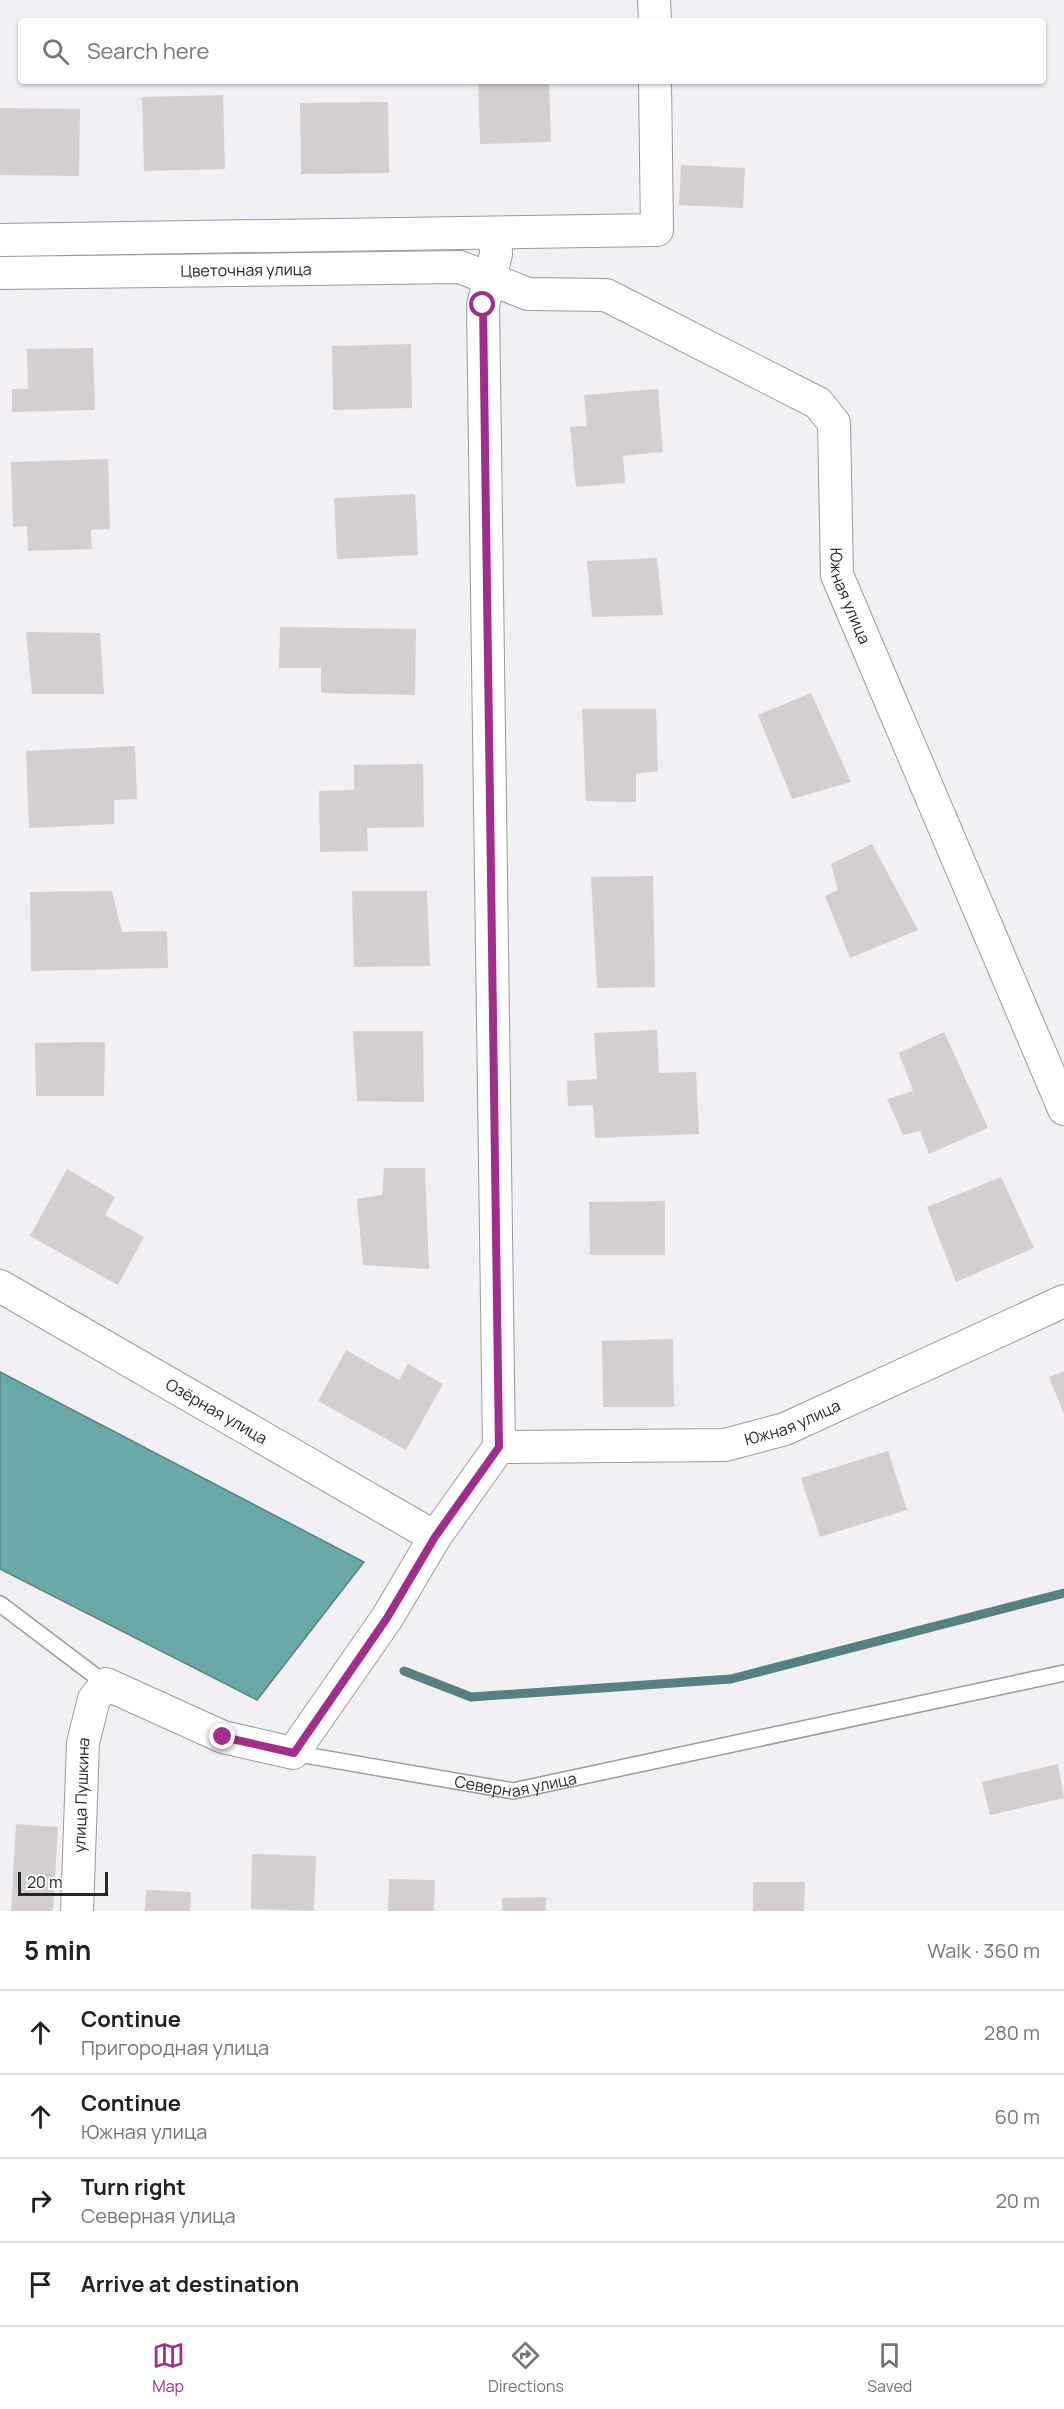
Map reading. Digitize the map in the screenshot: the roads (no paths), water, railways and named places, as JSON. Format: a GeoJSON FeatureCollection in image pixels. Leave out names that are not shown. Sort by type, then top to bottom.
{"type":"FeatureCollection","features":[{"type":"Feature","properties":{"kind":"street"},"geometry":{"type":"LineString","coordinates":[[654,0],[654,18]]}},
{"type":"Feature","properties":{"kind":"street"},"geometry":{"type":"LineString","coordinates":[[0,240],[657,230],[655,84]]}},
{"type":"Feature","properties":{"kind":"street"},"geometry":{"type":"LineString","coordinates":[[294,1753],[387,1618],[435,1537],[499,1447],[483,305],[496,254],[495,233]]}},
{"type":"Feature","properties":{"kind":"street","name":"Цветочная улица"},"geometry":{"type":"LineString","coordinates":[[0,273],[460,267],[490,279]]}},
{"type":"Feature","properties":{"kind":"street","name":"Южная улица"},"geometry":{"type":"LineString","coordinates":[[490,279],[528,294],[606,295],[818,403],[834,423],[837,574],[1064,1109]]}},
{"type":"Feature","properties":{"kind":"street","name":"Озёрная улица"},"geometry":{"type":"LineString","coordinates":[[0,1286],[435,1537]]}},
{"type":"Feature","properties":{"kind":"street","name":"Южная улица"},"geometry":{"type":"LineString","coordinates":[[499,1447],[725,1445],[785,1429],[1064,1301]]}},
{"type":"Feature","properties":{"kind":"street","name":"Северная улица"},"geometry":{"type":"LineString","coordinates":[[106,1684],[223,1737],[294,1753]]}},
{"type":"Feature","properties":{"kind":"street","name":"улица Пушкина"},"geometry":{"type":"LineString","coordinates":[[77,1911],[83,1743],[94,1699],[106,1684]]}},
{"type":"Feature","properties":{"kind":"lane","name":"Северная улица"},"geometry":{"type":"LineString","coordinates":[[0,1604],[106,1684]]}},
{"type":"Feature","properties":{"kind":"lane","name":"Северная улица"},"geometry":{"type":"LineString","coordinates":[[294,1753],[513,1791],[1064,1673]]}},
{"type":"Feature","properties":{"kind":"water"},"geometry":{"type":"Polygon","coordinates":[[[0,1372],[364,1562],[257,1700],[0,1569],[0,1372]]]}},
{"type":"Feature","properties":{"kind":"waterway"},"geometry":{"type":"LineString","coordinates":[[404,1671],[471,1697],[731,1679],[1064,1593]]}}]}
